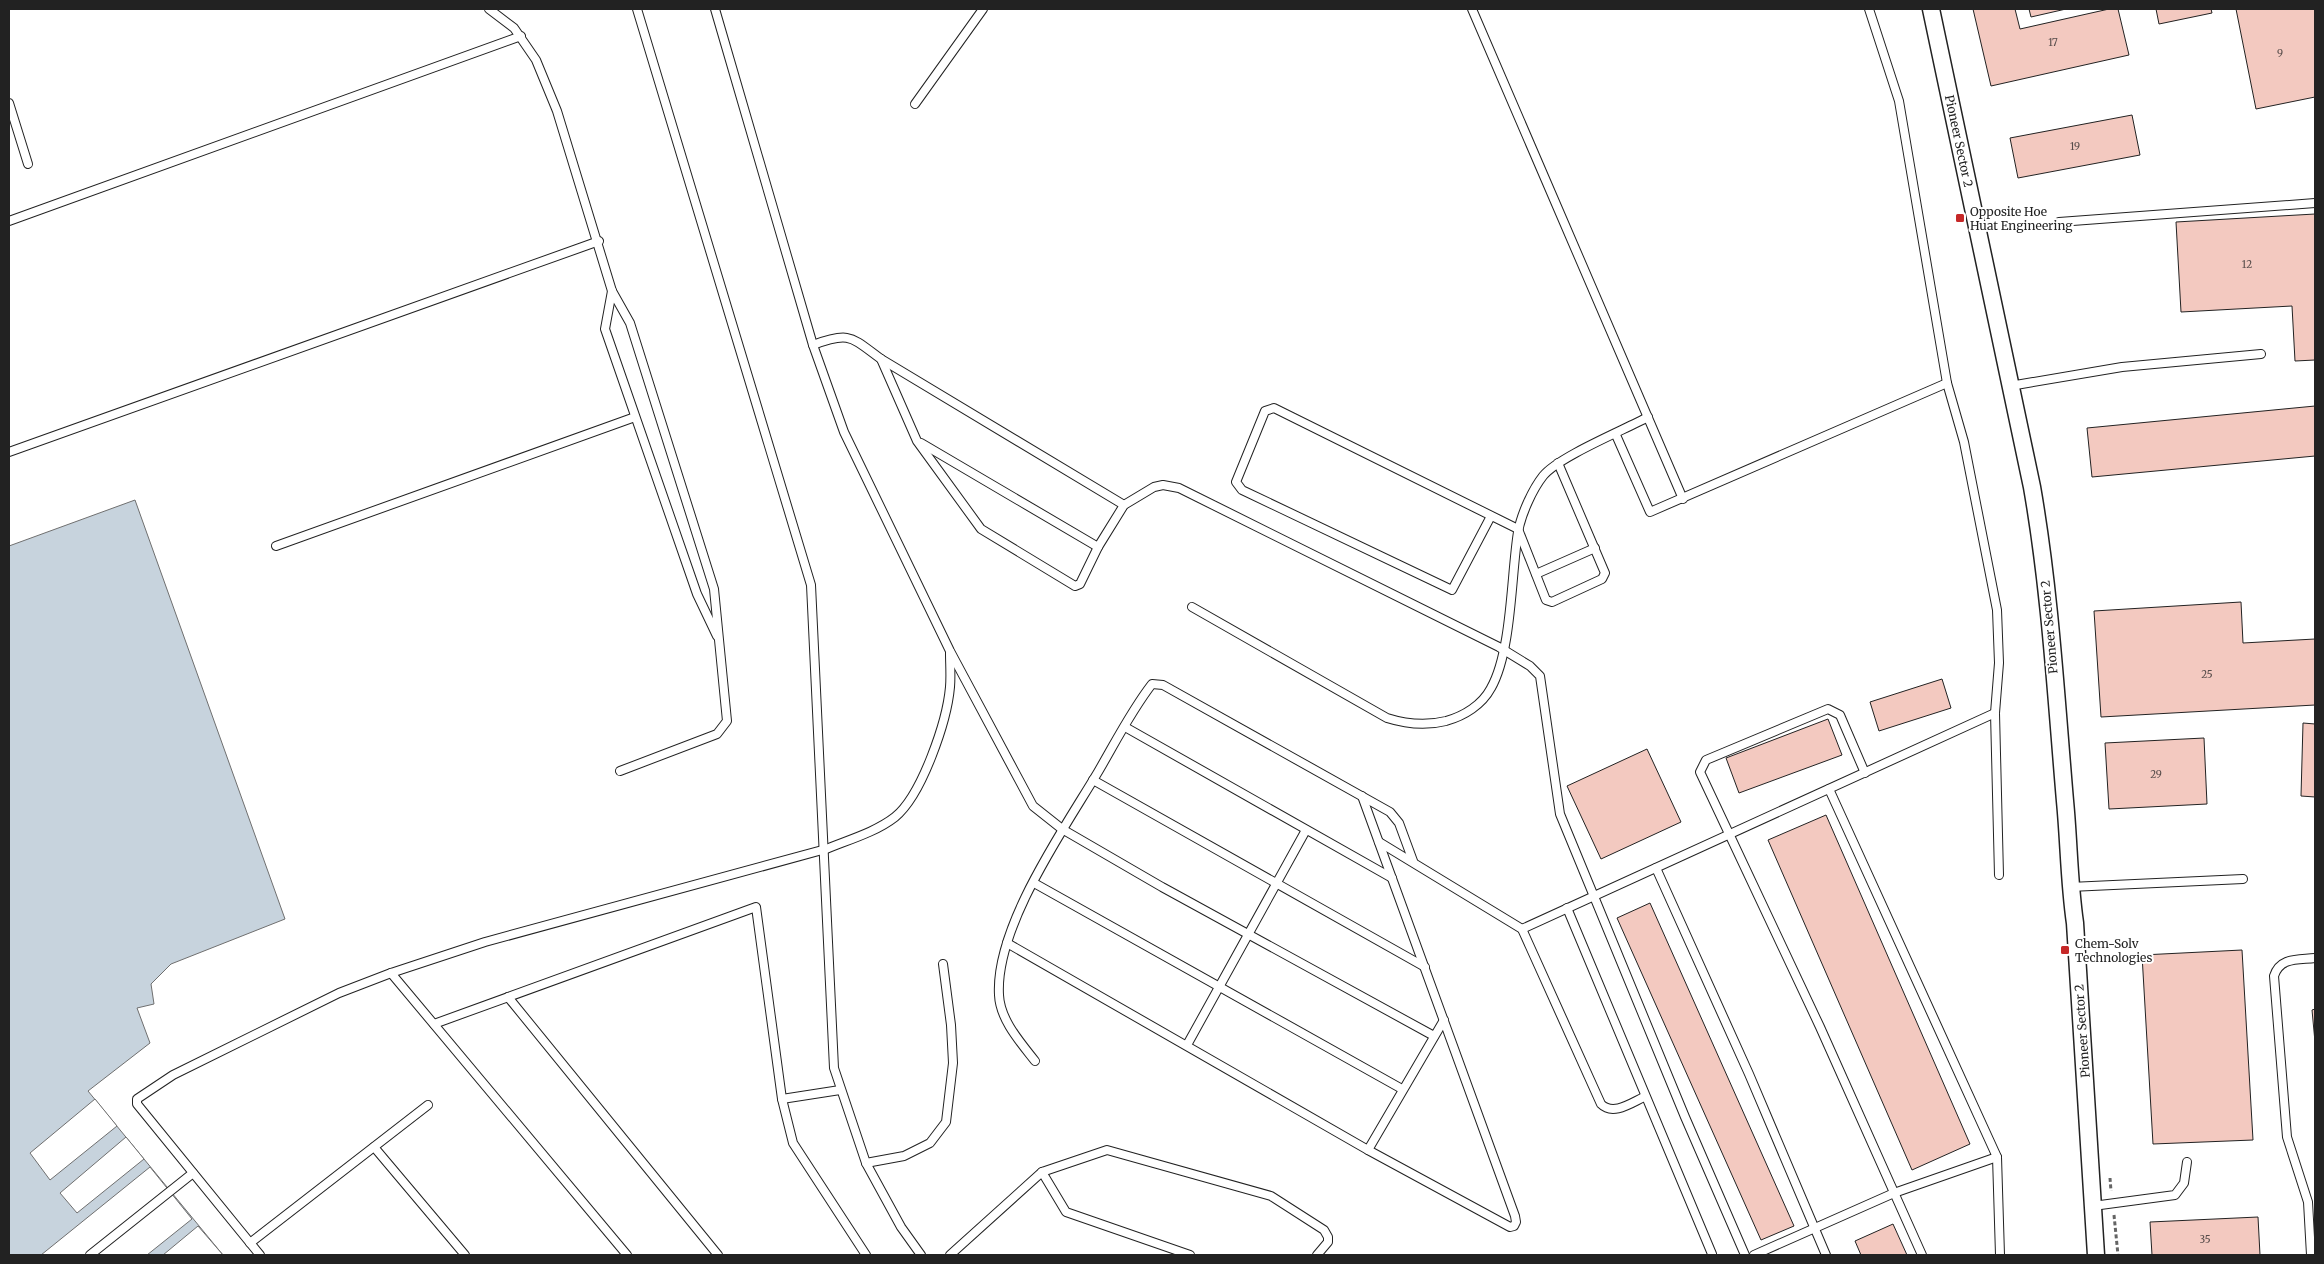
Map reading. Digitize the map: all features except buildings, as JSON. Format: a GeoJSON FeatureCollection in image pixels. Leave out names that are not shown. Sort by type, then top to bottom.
{"type":"FeatureCollection","features":[{"type":"Feature","properties":{"kind":"street","name":"Pioneer Sector 2"},"geometry":{"type":"LineString","coordinates":[[1931,9],[2041,540],[2065,802],[2070,887],[2075,922],[2096,1255]]}},
{"type":"Feature","properties":{"kind":"lane"},"geometry":{"type":"LineString","coordinates":[[489,9],[514,28],[521,36],[536,60],[557,111],[612,291],[630,323],[714,589],[727,721],[717,734],[620,770]]}},
{"type":"Feature","properties":{"kind":"lane"},"geometry":{"type":"LineString","coordinates":[[637,9],[812,585],[826,849],[834,1068],[866,1163],[901,1227],[921,1255]]}},
{"type":"Feature","properties":{"kind":"lane"},"geometry":{"type":"LineString","coordinates":[[715,9],[813,345],[844,432],[950,651],[1033,806],[1062,829],[1162,887],[1434,1036]]}},
{"type":"Feature","properties":{"kind":"lane"},"geometry":{"type":"LineString","coordinates":[[915,104],[983,9]]}},
{"type":"Feature","properties":{"kind":"lane"},"geometry":{"type":"LineString","coordinates":[[1472,9],[1684,499]]}},
{"type":"Feature","properties":{"kind":"lane"},"geometry":{"type":"LineString","coordinates":[[1870,9],[1899,101],[1947,383],[1964,442],[1996,610],[2000,663],[1995,714],[1999,875]]}},
{"type":"Feature","properties":{"kind":"lane"},"geometry":{"type":"LineString","coordinates":[[9,222],[521,36]]}},
{"type":"Feature","properties":{"kind":"lane"},"geometry":{"type":"LineString","coordinates":[[9,103],[28,164]]}},
{"type":"Feature","properties":{"kind":"lane"},"geometry":{"type":"LineString","coordinates":[[2059,222],[2315,203]]}},
{"type":"Feature","properties":{"kind":"lane"},"geometry":{"type":"LineString","coordinates":[[9,452],[598,241]]}},
{"type":"Feature","properties":{"kind":"lane"},"geometry":{"type":"LineString","coordinates":[[612,291],[605,329],[697,594],[720,642]]}},
{"type":"Feature","properties":{"kind":"lane"},"geometry":{"type":"LineString","coordinates":[[813,345],[844,336],[856,340],[881,359],[1124,505]]}},
{"type":"Feature","properties":{"kind":"lane"},"geometry":{"type":"LineString","coordinates":[[2010,386],[2122,367],[2261,354]]}},
{"type":"Feature","properties":{"kind":"lane"},"geometry":{"type":"LineString","coordinates":[[881,359],[917,441],[981,529],[1074,586],[1080,584],[1098,547],[1124,505],[1154,487],[1163,484],[1179,488],[1504,650],[1530,666],[1540,676],[1560,814],[1685,1117],[1745,1255]]}},
{"type":"Feature","properties":{"kind":"lane"},"geometry":{"type":"LineString","coordinates":[[1616,435],[1650,512],[1684,499],[1947,383]]}},
{"type":"Feature","properties":{"kind":"lane"},"geometry":{"type":"LineString","coordinates":[[1491,516],[1452,590],[1242,490],[1236,482],[1265,411],[1274,408],[1518,529],[1546,600],[1552,602],[1602,579],[1605,570],[1558,463]]}},
{"type":"Feature","properties":{"kind":"lane"},"geometry":{"type":"LineString","coordinates":[[276,546],[635,417]]}},
{"type":"Feature","properties":{"kind":"lane"},"geometry":{"type":"LineString","coordinates":[[1192,607],[1387,718],[1400,722],[1432,724],[1459,718],[1477,705],[1491,688],[1504,650],[1518,529],[1543,476],[1558,463],[1648,417]]}},
{"type":"Feature","properties":{"kind":"lane"},"geometry":{"type":"LineString","coordinates":[[917,441],[1098,547]]}},
{"type":"Feature","properties":{"kind":"lane"},"geometry":{"type":"LineString","coordinates":[[1536,574],[1595,548]]}},
{"type":"Feature","properties":{"kind":"lane"},"geometry":{"type":"LineString","coordinates":[[260,1255],[137,1104],[137,1099],[181,1071],[339,993],[391,973],[486,942],[826,849],[867,832],[895,817],[910,800],[939,736],[950,689],[950,651]]}},
{"type":"Feature","properties":{"kind":"lane"},"geometry":{"type":"LineString","coordinates":[[1035,1061],[1011,1031],[999,996],[1007,943],[1018,913],[1062,829],[1152,684],[1158,683],[1362,796],[1395,817],[1412,861]]}},
{"type":"Feature","properties":{"kind":"lane"},"geometry":{"type":"LineString","coordinates":[[1865,773],[1840,715],[1828,709],[1706,760],[1700,772],[1820,1027],[1922,1255]]}},
{"type":"Feature","properties":{"kind":"lane"},"geometry":{"type":"LineString","coordinates":[[1522,929],[1995,714]]}},
{"type":"Feature","properties":{"kind":"lane"},"geometry":{"type":"LineString","coordinates":[[1125,727],[1392,878]]}},
{"type":"Feature","properties":{"kind":"lane"},"geometry":{"type":"LineString","coordinates":[[1093,780],[1424,967]]}},
{"type":"Feature","properties":{"kind":"lane"},"geometry":{"type":"LineString","coordinates":[[1830,789],[1997,1157],[2000,1255]]}},
{"type":"Feature","properties":{"kind":"lane"},"geometry":{"type":"LineString","coordinates":[[1007,943],[1188,1044],[1368,1150],[1510,1227],[1514,1226],[1516,1222],[1515,1216],[1362,796]]}},
{"type":"Feature","properties":{"kind":"lane"},"geometry":{"type":"LineString","coordinates":[[1188,1044],[1306,830]]}},
{"type":"Feature","properties":{"kind":"lane"},"geometry":{"type":"LineString","coordinates":[[1379,842],[1522,929],[1601,1104],[1606,1109],[1615,1110],[1644,1098]]}},
{"type":"Feature","properties":{"kind":"lane"},"geometry":{"type":"LineString","coordinates":[[1656,868],[1749,1074],[1826,1255]]}},
{"type":"Feature","properties":{"kind":"lane"},"geometry":{"type":"LineString","coordinates":[[2070,887],[2243,879]]}},
{"type":"Feature","properties":{"kind":"lane"},"geometry":{"type":"LineString","coordinates":[[1034,882],[1402,1089]]}},
{"type":"Feature","properties":{"kind":"lane"},"geometry":{"type":"LineString","coordinates":[[434,1024],[756,907],[782,1099],[793,1143],[866,1255]]}},
{"type":"Feature","properties":{"kind":"lane"},"geometry":{"type":"LineString","coordinates":[[1567,908],[1644,1098],[1712,1254]]}},
{"type":"Feature","properties":{"kind":"lane"},"geometry":{"type":"LineString","coordinates":[[2311,1255],[2312,1202],[2287,1137],[2274,976],[2277,968],[2286,960],[2315,958]]}},
{"type":"Feature","properties":{"kind":"lane"},"geometry":{"type":"LineString","coordinates":[[866,1163],[904,1156],[930,1142],[946,1122],[953,1063],[951,1025],[943,964]]}},
{"type":"Feature","properties":{"kind":"lane"},"geometry":{"type":"LineString","coordinates":[[391,973],[628,1255]]}},
{"type":"Feature","properties":{"kind":"lane"},"geometry":{"type":"LineString","coordinates":[[508,997],[718,1255]]}},
{"type":"Feature","properties":{"kind":"lane"},"geometry":{"type":"LineString","coordinates":[[1368,1150],[1444,1020]]}},
{"type":"Feature","properties":{"kind":"lane"},"geometry":{"type":"LineString","coordinates":[[782,1099],[840,1090]]}},
{"type":"Feature","properties":{"kind":"lane"},"geometry":{"type":"LineString","coordinates":[[250,1243],[428,1106]]}},
{"type":"Feature","properties":{"kind":"lane"},"geometry":{"type":"LineString","coordinates":[[374,1147],[466,1255]]}},
{"type":"Feature","properties":{"kind":"lane"},"geometry":{"type":"LineString","coordinates":[[950,1255],[1042,1172],[1107,1150],[1271,1196],[1324,1230],[1328,1237],[1328,1242],[1317,1255]]}},
{"type":"Feature","properties":{"kind":"lane"},"geometry":{"type":"LineString","coordinates":[[1754,1255],[1894,1193],[1997,1157]]}},
{"type":"Feature","properties":{"kind":"lane"},"geometry":{"type":"LineString","coordinates":[[2093,1206],[2175,1195],[2184,1183],[2187,1162]]}},
{"type":"Feature","properties":{"kind":"lane"},"geometry":{"type":"LineString","coordinates":[[1042,1172],[1066,1212],[1190,1255]]}},
{"type":"Feature","properties":{"kind":"lane"},"geometry":{"type":"LineString","coordinates":[[90,1255],[192,1173]]}},
{"type":"Feature","properties":{"kind":"shaded area"},"geometry":{"type":"Polygon","coordinates":[[[135,500],[285,919],[171,964],[151,984],[154,1004],[137,1008],[150,1043],[88,1091],[223,1255],[9,1255],[9,546],[135,500]]]}},
{"type":"Feature","properties":{"kind":"pier"},"geometry":{"type":"Polygon","coordinates":[[[95,1099],[117,1126],[50,1180],[30,1153],[95,1099]]]}},
{"type":"Feature","properties":{"kind":"pier"},"geometry":{"type":"Polygon","coordinates":[[[126,1137],[144,1159],[77,1213],[60,1193],[126,1137]]]}},
{"type":"Feature","properties":{"kind":"pier"},"geometry":{"type":"Polygon","coordinates":[[[150,1167],[192,1219],[147,1255],[41,1255],[150,1167]]]}},
{"type":"Feature","properties":{"kind":"pier"},"geometry":{"type":"Polygon","coordinates":[[[198,1226],[223,1255],[163,1255],[198,1226]]]}},
{"type":"Feature","properties":{"kind":"place","name":"Opposite Hoe Huat Engineering"},"geometry":{"type":"Point","coordinates":[1960,218]}},
{"type":"Feature","properties":{"kind":"place","name":"Chem-Solv Technologies"},"geometry":{"type":"Point","coordinates":[2065,950]}}]}
